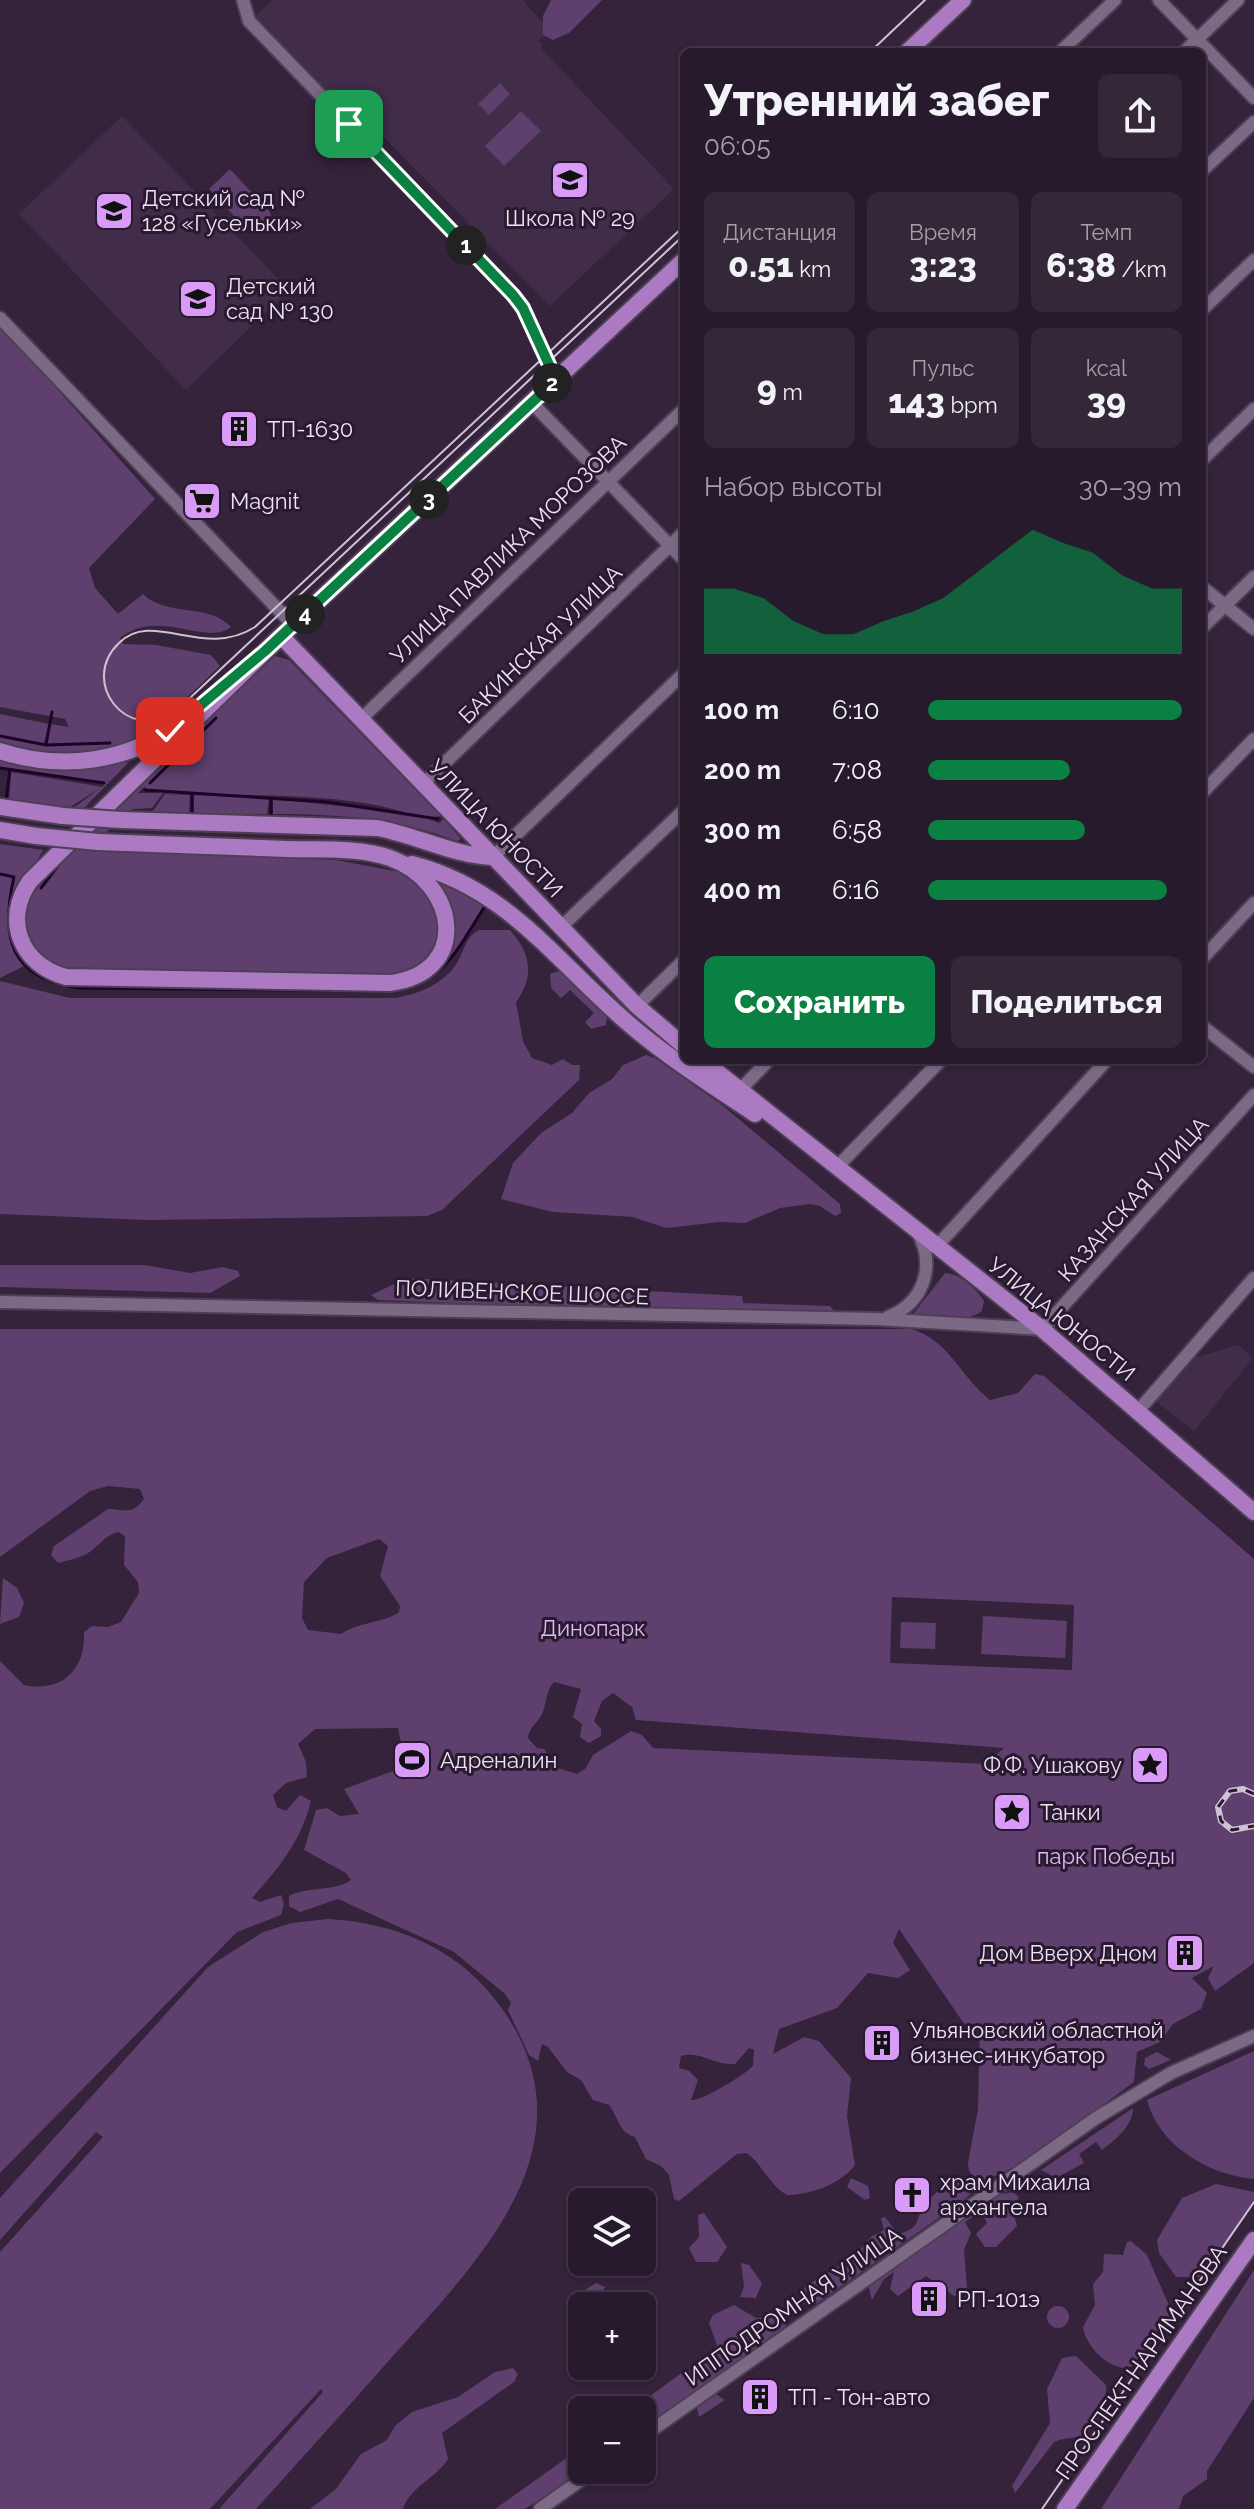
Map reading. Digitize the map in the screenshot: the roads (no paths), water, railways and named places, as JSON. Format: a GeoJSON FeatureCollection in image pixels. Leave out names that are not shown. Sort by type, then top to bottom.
{"type":"FeatureCollection","features":[{"type":"Feature","properties":{"kind":"main road"},"geometry":{"type":"LineString","coordinates":[[911,48],[963,0]]}},
{"type":"Feature","properties":{"kind":"main road"},"geometry":{"type":"LineString","coordinates":[[390,858],[430,882],[440,897],[447,923],[436,957],[424,971],[399,982],[66,977],[38,964],[24,949],[17,929],[17,909],[30,881],[265,651],[680,264]]}},
{"type":"Feature","properties":{"kind":"main road","name":"УЛИЦА ЮНОСТИ"},"geometry":{"type":"LineString","coordinates":[[287,631],[361,719],[423,784],[637,1006],[680,1043]]}},
{"type":"Feature","properties":{"kind":"main road"},"geometry":{"type":"LineString","coordinates":[[0,751],[65,762],[121,754],[170,731],[265,651]]}},
{"type":"Feature","properties":{"kind":"main road"},"geometry":{"type":"LineString","coordinates":[[0,807],[121,820],[349,825],[405,833],[472,857],[493,857]]}},
{"type":"Feature","properties":{"kind":"main road","name":"УЛИЦА ЮНОСТИ"},"geometry":{"type":"LineString","coordinates":[[0,830],[98,842],[339,851],[390,858],[437,871],[502,904],[623,1020],[680,1060]]}},
{"type":"Feature","properties":{"kind":"main road","name":"УЛИЦА ЮНОСТИ"},"geometry":{"type":"LineString","coordinates":[[686,1064],[836,1168]]}},
{"type":"Feature","properties":{"kind":"main road","name":"УЛИЦА ЮНОСТИ"},"geometry":{"type":"LineString","coordinates":[[707,1064],[1042,1329],[1254,1512]]}},
{"type":"Feature","properties":{"kind":"main road","name":"ПРОСПЕКТ НАРИМАНОВА"},"geometry":{"type":"LineString","coordinates":[[1065,2509],[1254,2240]]}},
{"type":"Feature","properties":{"kind":"street"},"geometry":{"type":"LineString","coordinates":[[243,0],[249,21],[513,295],[523,308],[556,380]]}},
{"type":"Feature","properties":{"kind":"street"},"geometry":{"type":"LineString","coordinates":[[1064,48],[1115,0]]}},
{"type":"Feature","properties":{"kind":"street"},"geometry":{"type":"LineString","coordinates":[[1159,0],[1205,48]]}},
{"type":"Feature","properties":{"kind":"street"},"geometry":{"type":"LineString","coordinates":[[1188,48],[1238,0]]}},
{"type":"Feature","properties":{"kind":"street"},"geometry":{"type":"LineString","coordinates":[[1206,49],[1254,98]]}},
{"type":"Feature","properties":{"kind":"street"},"geometry":{"type":"LineString","coordinates":[[1206,167],[1254,122]]}},
{"type":"Feature","properties":{"kind":"street"},"geometry":{"type":"LineString","coordinates":[[1206,306],[1254,260]]}},
{"type":"Feature","properties":{"kind":"street","name":"УЛИЦА ЮНОСТИ"},"geometry":{"type":"LineString","coordinates":[[0,318],[287,631]]}},
{"type":"Feature","properties":{"kind":"street"},"geometry":{"type":"LineString","coordinates":[[532,403],[680,556]]}},
{"type":"Feature","properties":{"kind":"street"},"geometry":{"type":"LineString","coordinates":[[1206,456],[1254,409]]}},
{"type":"Feature","properties":{"kind":"street","name":"УЛИЦА ПАВЛИКА МОРОЗОВА"},"geometry":{"type":"LineString","coordinates":[[361,719],[680,413]]}},
{"type":"Feature","properties":{"kind":"street","name":"БАКИНСКАЯ УЛИЦА"},"geometry":{"type":"LineString","coordinates":[[423,784],[680,536]]}},
{"type":"Feature","properties":{"kind":"street"},"geometry":{"type":"LineString","coordinates":[[1206,624],[1254,577]]}},
{"type":"Feature","properties":{"kind":"street"},"geometry":{"type":"LineString","coordinates":[[1206,590],[1254,629]]}},
{"type":"Feature","properties":{"kind":"street"},"geometry":{"type":"LineString","coordinates":[[493,857],[680,677]]}},
{"type":"Feature","properties":{"kind":"street"},"geometry":{"type":"LineString","coordinates":[[1206,789],[1254,739]]}},
{"type":"Feature","properties":{"kind":"street"},"geometry":{"type":"LineString","coordinates":[[561,927],[680,814]]}},
{"type":"Feature","properties":{"kind":"street"},"geometry":{"type":"LineString","coordinates":[[1206,955],[1254,903]]}},
{"type":"Feature","properties":{"kind":"street"},"geometry":{"type":"LineString","coordinates":[[637,1006],[680,964]]}},
{"type":"Feature","properties":{"kind":"street"},"geometry":{"type":"LineString","coordinates":[[1206,1029],[1254,1067]]}},
{"type":"Feature","properties":{"kind":"street"},"geometry":{"type":"LineString","coordinates":[[740,1090],[765,1064]]}},
{"type":"Feature","properties":{"kind":"street"},"geometry":{"type":"LineString","coordinates":[[836,1168],[937,1064]]}},
{"type":"Feature","properties":{"kind":"street"},"geometry":{"type":"LineString","coordinates":[[937,1246],[1103,1064]]}},
{"type":"Feature","properties":{"kind":"street","name":"КАЗАНСКАЯ УЛИЦА"},"geometry":{"type":"LineString","coordinates":[[1042,1329],[1254,1095]]}},
{"type":"Feature","properties":{"kind":"street"},"geometry":{"type":"LineString","coordinates":[[877,1319],[901,1311],[919,1292],[925,1280],[926,1254],[916,1230]]}},
{"type":"Feature","properties":{"kind":"street"},"geometry":{"type":"LineString","coordinates":[[1138,1411],[1254,1278]]}},
{"type":"Feature","properties":{"kind":"street","name":"ПОЛИВЕНСКОЕ ШОССЕ"},"geometry":{"type":"LineString","coordinates":[[0,1302],[877,1319],[1042,1329]]}},
{"type":"Feature","properties":{"kind":"street","name":"ИППОДРОМНАЯ УЛИЦА"},"geometry":{"type":"LineString","coordinates":[[656,2427],[1096,2118],[1171,2073],[1254,2036]]}},
{"type":"Feature","properties":{"kind":"street"},"geometry":{"type":"LineString","coordinates":[[540,2509],[575,2484]]}},
{"type":"Feature","properties":{"kind":"waterway"},"geometry":{"type":"LineString","coordinates":[[46,744],[52,712]]}},
{"type":"Feature","properties":{"kind":"waterway"},"geometry":{"type":"LineString","coordinates":[[150,783],[216,718]]}},
{"type":"Feature","properties":{"kind":"waterway"},"geometry":{"type":"LineString","coordinates":[[0,736],[46,745],[110,743]]}},
{"type":"Feature","properties":{"kind":"waterway"},"geometry":{"type":"LineString","coordinates":[[0,768],[104,783]]}},
{"type":"Feature","properties":{"kind":"waterway"},"geometry":{"type":"LineString","coordinates":[[6,800],[10,770]]}},
{"type":"Feature","properties":{"kind":"waterway"},"geometry":{"type":"LineString","coordinates":[[145,790],[328,802],[438,819]]}},
{"type":"Feature","properties":{"kind":"waterway"},"geometry":{"type":"LineString","coordinates":[[192,795],[192,815]]}},
{"type":"Feature","properties":{"kind":"waterway"},"geometry":{"type":"LineString","coordinates":[[271,798],[271,816]]}},
{"type":"Feature","properties":{"kind":"waterway"},"geometry":{"type":"LineString","coordinates":[[41,888],[57,867]]}},
{"type":"Feature","properties":{"kind":"waterway"},"geometry":{"type":"LineString","coordinates":[[0,874],[14,877],[9,919],[15,952],[24,965],[37,975],[78,988],[395,991],[412,986],[439,971],[458,949],[484,908]]}},
{"type":"Feature","properties":{"kind":"tram line"},"geometry":{"type":"LineString","coordinates":[[874,48],[925,0]]}},
{"type":"Feature","properties":{"kind":"tram line"},"geometry":{"type":"LineString","coordinates":[[680,230],[255,627],[236,636],[217,639],[147,631],[132,634],[119,643],[108,658],[104,674],[106,690],[114,704],[125,714],[140,720],[157,720],[175,712],[680,239]]}},
{"type":"Feature","properties":{"kind":"tram line"},"geometry":{"type":"LineString","coordinates":[[1042,2509],[1254,2202]]}},
{"type":"Feature","properties":{"kind":"railway"},"geometry":{"type":"LineString","coordinates":[[1254,1794],[1243,1789],[1230,1791],[1218,1807],[1221,1821],[1232,1830],[1254,1826]]}},
{"type":"Feature","properties":{"kind":"place","name":"Школа № 29"},"geometry":{"type":"Point","coordinates":[570,180]}},
{"type":"Feature","properties":{"kind":"place","name":"Детский сад № 128 «Гусельки»"},"geometry":{"type":"Point","coordinates":[114,211]}},
{"type":"Feature","properties":{"kind":"place","name":"Детский сад № 130"},"geometry":{"type":"Point","coordinates":[198,299]}},
{"type":"Feature","properties":{"kind":"place","name":"ТП-1630"},"geometry":{"type":"Point","coordinates":[239,429]}},
{"type":"Feature","properties":{"kind":"place","name":"Magnit"},"geometry":{"type":"Point","coordinates":[202,501]}},
{"type":"Feature","properties":{"kind":"place","name":"Адреналин"},"geometry":{"type":"Point","coordinates":[412,1760]}},
{"type":"Feature","properties":{"kind":"place","name":"Ф.Ф. Ушакову"},"geometry":{"type":"Point","coordinates":[1150,1765]}},
{"type":"Feature","properties":{"kind":"place","name":"Танки"},"geometry":{"type":"Point","coordinates":[1012,1812]}},
{"type":"Feature","properties":{"kind":"place","name":"Дом Вверх Дном"},"geometry":{"type":"Point","coordinates":[1185,1953]}},
{"type":"Feature","properties":{"kind":"place","name":"Ульяновский областной бизнес-инкубатор"},"geometry":{"type":"Point","coordinates":[882,2043]}},
{"type":"Feature","properties":{"kind":"place","name":"храм Михаила архангела"},"geometry":{"type":"Point","coordinates":[912,2195]}},
{"type":"Feature","properties":{"kind":"place","name":"РП-101э"},"geometry":{"type":"Point","coordinates":[929,2299]}},
{"type":"Feature","properties":{"kind":"place","name":"ТП - Тон-авто"},"geometry":{"type":"Point","coordinates":[760,2397]}},
{"type":"Feature","properties":{"kind":"park label","name":"Динопарк"},"geometry":{"type":"Point","coordinates":[593,1628]}},
{"type":"Feature","properties":{"kind":"park label","name":"парк Победы"},"geometry":{"type":"Point","coordinates":[1106,1856]}}]}
